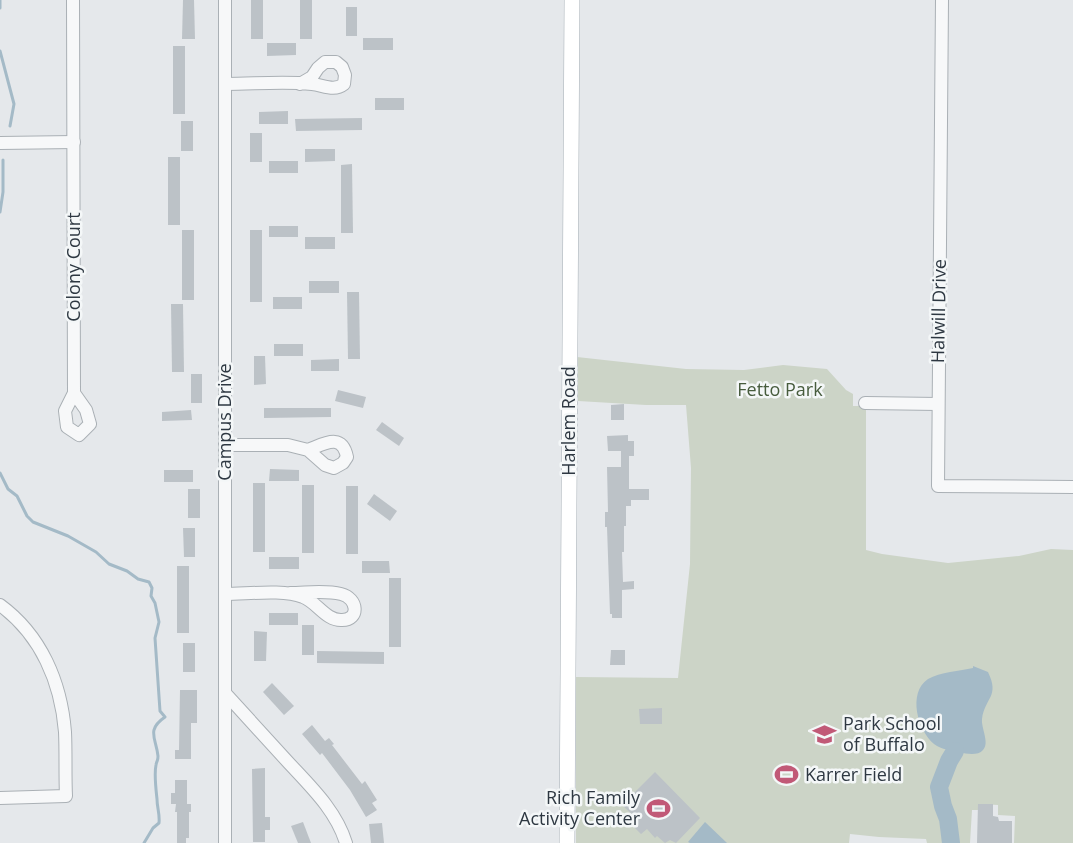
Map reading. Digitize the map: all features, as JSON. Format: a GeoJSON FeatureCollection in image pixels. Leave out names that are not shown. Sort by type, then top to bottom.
{"type":"FeatureCollection","features":[{"type":"Feature","properties":{"kind":"main road","name":"Harlem Road"},"geometry":{"type":"LineString","coordinates":[[567,843],[572,0]]}},
{"type":"Feature","properties":{"kind":"street","name":"Colony Court"},"geometry":{"type":"LineString","coordinates":[[73,0],[74,393]]}},
{"type":"Feature","properties":{"kind":"street","name":"Campus Drive"},"geometry":{"type":"LineString","coordinates":[[225,0],[225,843]]}},
{"type":"Feature","properties":{"kind":"street","name":"Halwill Drive"},"geometry":{"type":"LineString","coordinates":[[942,0],[938,486],[1073,487]]}},
{"type":"Feature","properties":{"kind":"street"},"geometry":{"type":"LineString","coordinates":[[226,84],[300,84]]}},
{"type":"Feature","properties":{"kind":"street"},"geometry":{"type":"LineString","coordinates":[[0,143],[74,142]]}},
{"type":"Feature","properties":{"kind":"street"},"geometry":{"type":"LineString","coordinates":[[865,403],[939,404]]}},
{"type":"Feature","properties":{"kind":"street"},"geometry":{"type":"LineString","coordinates":[[225,445],[288,445],[308,450]]}},
{"type":"Feature","properties":{"kind":"street"},"geometry":{"type":"LineString","coordinates":[[225,594],[290,593],[341,594],[351,598],[354,602],[354,614],[345,621],[337,620],[328,616],[306,598],[290,593]]}},
{"type":"Feature","properties":{"kind":"street"},"geometry":{"type":"LineString","coordinates":[[0,604],[26,629],[41,649],[58,687],[65,733],[66,796],[0,798]]}},
{"type":"Feature","properties":{"kind":"street"},"geometry":{"type":"LineString","coordinates":[[225,693],[318,795],[342,829],[346,843]]}},
{"type":"Feature","properties":{"kind":"green space","name":"Park School of Buffalo"},"geometry":{"type":"Polygon","coordinates":[[[577,357],[686,369],[744,370],[783,365],[827,369],[846,390],[853,394],[853,406],[866,406],[866,550],[948,563],[1019,556],[1051,549],[1073,550],[1073,843],[1014,843],[1015,816],[998,815],[998,805],[979,804],[978,810],[972,810],[970,843],[927,843],[926,839],[850,834],[849,843],[576,843],[576,677],[678,678],[690,564],[691,468],[686,405],[578,401],[577,357]]]}},
{"type":"Feature","properties":{"kind":"water"},"geometry":{"type":"Polygon","coordinates":[[[973,666],[988,672],[993,687],[982,719],[985,747],[981,752],[972,754],[943,749],[934,744],[923,730],[917,712],[918,693],[928,679],[944,673],[973,668],[973,666]]]}},
{"type":"Feature","properties":{"kind":"water"},"geometry":{"type":"Polygon","coordinates":[[[705,822],[727,843],[688,842],[705,822]]]}},
{"type":"Feature","properties":{"kind":"building"},"geometry":{"type":"Polygon","coordinates":[[[183,0],[194,0],[195,39],[182,39],[183,0]]]}},
{"type":"Feature","properties":{"kind":"building"},"geometry":{"type":"Polygon","coordinates":[[[251,0],[263,0],[263,39],[251,39],[251,0]]]}},
{"type":"Feature","properties":{"kind":"building"},"geometry":{"type":"Polygon","coordinates":[[[300,0],[312,0],[312,39],[300,39],[300,0]]]}},
{"type":"Feature","properties":{"kind":"building"},"geometry":{"type":"Polygon","coordinates":[[[346,7],[357,7],[357,36],[346,36],[346,7]]]}},
{"type":"Feature","properties":{"kind":"building"},"geometry":{"type":"Polygon","coordinates":[[[363,38],[393,38],[393,50],[363,50],[363,38]]]}},
{"type":"Feature","properties":{"kind":"building"},"geometry":{"type":"Polygon","coordinates":[[[267,43],[296,43],[296,55],[267,56],[267,43]]]}},
{"type":"Feature","properties":{"kind":"building"},"geometry":{"type":"Polygon","coordinates":[[[173,46],[185,46],[185,114],[173,114],[173,46]]]}},
{"type":"Feature","properties":{"kind":"building"},"geometry":{"type":"Polygon","coordinates":[[[375,98],[404,98],[404,110],[375,110],[375,98]]]}},
{"type":"Feature","properties":{"kind":"building"},"geometry":{"type":"Polygon","coordinates":[[[288,111],[288,124],[259,124],[259,112],[288,111]]]}},
{"type":"Feature","properties":{"kind":"building"},"geometry":{"type":"Polygon","coordinates":[[[362,118],[362,130],[296,131],[295,119],[362,118]]]}},
{"type":"Feature","properties":{"kind":"building"},"geometry":{"type":"Polygon","coordinates":[[[181,121],[193,121],[193,151],[181,151],[181,121]]]}},
{"type":"Feature","properties":{"kind":"building"},"geometry":{"type":"Polygon","coordinates":[[[250,133],[262,133],[262,162],[250,162],[250,133]]]}},
{"type":"Feature","properties":{"kind":"building"},"geometry":{"type":"Polygon","coordinates":[[[305,149],[335,149],[335,161],[305,162],[305,149]]]}},
{"type":"Feature","properties":{"kind":"building"},"geometry":{"type":"Polygon","coordinates":[[[168,157],[180,157],[180,225],[168,225],[168,157]]]}},
{"type":"Feature","properties":{"kind":"building"},"geometry":{"type":"Polygon","coordinates":[[[269,161],[298,161],[298,173],[269,173],[269,161]]]}},
{"type":"Feature","properties":{"kind":"building"},"geometry":{"type":"Polygon","coordinates":[[[352,164],[353,233],[341,233],[341,165],[352,164]]]}},
{"type":"Feature","properties":{"kind":"building"},"geometry":{"type":"Polygon","coordinates":[[[269,226],[298,226],[298,237],[269,237],[269,226]]]}},
{"type":"Feature","properties":{"kind":"building"},"geometry":{"type":"Polygon","coordinates":[[[182,230],[194,230],[194,300],[182,300],[182,230]]]}},
{"type":"Feature","properties":{"kind":"building"},"geometry":{"type":"Polygon","coordinates":[[[250,230],[262,230],[262,302],[250,302],[250,230]]]}},
{"type":"Feature","properties":{"kind":"building"},"geometry":{"type":"Polygon","coordinates":[[[305,237],[335,237],[335,249],[305,249],[305,237]]]}},
{"type":"Feature","properties":{"kind":"building"},"geometry":{"type":"Polygon","coordinates":[[[309,281],[339,281],[339,293],[309,293],[309,281]]]}},
{"type":"Feature","properties":{"kind":"building"},"geometry":{"type":"Polygon","coordinates":[[[347,292],[359,292],[360,359],[348,359],[347,292]]]}},
{"type":"Feature","properties":{"kind":"building"},"geometry":{"type":"Polygon","coordinates":[[[273,297],[302,297],[302,309],[273,309],[273,297]]]}},
{"type":"Feature","properties":{"kind":"building"},"geometry":{"type":"Polygon","coordinates":[[[171,304],[183,304],[184,372],[172,372],[171,304]]]}},
{"type":"Feature","properties":{"kind":"building"},"geometry":{"type":"Polygon","coordinates":[[[274,344],[303,344],[303,356],[274,356],[274,344]]]}},
{"type":"Feature","properties":{"kind":"building"},"geometry":{"type":"Polygon","coordinates":[[[254,356],[265,356],[266,384],[254,385],[254,356]]]}},
{"type":"Feature","properties":{"kind":"building"},"geometry":{"type":"Polygon","coordinates":[[[339,359],[339,371],[311,371],[311,360],[339,359]]]}},
{"type":"Feature","properties":{"kind":"building"},"geometry":{"type":"Polygon","coordinates":[[[191,374],[202,374],[202,403],[191,403],[191,374]]]}},
{"type":"Feature","properties":{"kind":"building"},"geometry":{"type":"Polygon","coordinates":[[[338,390],[366,397],[363,408],[335,401],[338,390]]]}},
{"type":"Feature","properties":{"kind":"building"},"geometry":{"type":"Polygon","coordinates":[[[624,404],[624,420],[611,420],[611,405],[624,404]]]}},
{"type":"Feature","properties":{"kind":"building"},"geometry":{"type":"Polygon","coordinates":[[[264,408],[331,408],[331,417],[264,418],[264,408]]]}},
{"type":"Feature","properties":{"kind":"building"},"geometry":{"type":"Polygon","coordinates":[[[191,410],[192,420],[162,421],[162,412],[191,410]]]}},
{"type":"Feature","properties":{"kind":"building"},"geometry":{"type":"Polygon","coordinates":[[[382,422],[404,438],[399,446],[376,430],[382,422]]]}},
{"type":"Feature","properties":{"kind":"building"},"geometry":{"type":"Polygon","coordinates":[[[628,435],[628,441],[634,441],[634,456],[629,456],[629,489],[649,489],[649,500],[631,500],[631,506],[626,506],[624,552],[622,552],[623,582],[634,581],[634,589],[622,590],[622,618],[612,618],[607,527],[605,527],[605,512],[608,512],[607,467],[621,467],[621,451],[608,451],[607,436],[628,435]]]}},
{"type":"Feature","properties":{"kind":"building"},"geometry":{"type":"Polygon","coordinates":[[[270,469],[299,470],[299,481],[269,481],[270,469]]]}},
{"type":"Feature","properties":{"kind":"building"},"geometry":{"type":"Polygon","coordinates":[[[164,470],[193,470],[193,482],[164,482],[164,470]]]}},
{"type":"Feature","properties":{"kind":"building"},"geometry":{"type":"Polygon","coordinates":[[[253,483],[265,483],[265,552],[253,552],[253,483]]]}},
{"type":"Feature","properties":{"kind":"building"},"geometry":{"type":"Polygon","coordinates":[[[302,485],[314,485],[314,553],[302,553],[302,485]]]}},
{"type":"Feature","properties":{"kind":"building"},"geometry":{"type":"Polygon","coordinates":[[[346,486],[358,486],[358,554],[346,554],[346,486]]]}},
{"type":"Feature","properties":{"kind":"building"},"geometry":{"type":"Polygon","coordinates":[[[188,489],[200,489],[200,518],[188,518],[188,489]]]}},
{"type":"Feature","properties":{"kind":"building"},"geometry":{"type":"Polygon","coordinates":[[[374,494],[397,511],[390,521],[367,504],[374,494]]]}},
{"type":"Feature","properties":{"kind":"building"},"geometry":{"type":"Polygon","coordinates":[[[183,528],[195,528],[195,557],[184,557],[183,528]]]}},
{"type":"Feature","properties":{"kind":"building"},"geometry":{"type":"Polygon","coordinates":[[[269,557],[299,557],[299,569],[269,569],[269,557]]]}},
{"type":"Feature","properties":{"kind":"building"},"geometry":{"type":"Polygon","coordinates":[[[362,561],[389,561],[390,573],[362,573],[362,561]]]}},
{"type":"Feature","properties":{"kind":"building"},"geometry":{"type":"Polygon","coordinates":[[[177,566],[189,566],[189,633],[177,633],[177,566]]]}},
{"type":"Feature","properties":{"kind":"building"},"geometry":{"type":"Polygon","coordinates":[[[389,578],[401,578],[401,647],[389,647],[389,578]]]}},
{"type":"Feature","properties":{"kind":"building"},"geometry":{"type":"Polygon","coordinates":[[[269,613],[298,613],[298,625],[269,625],[269,613]]]}},
{"type":"Feature","properties":{"kind":"building"},"geometry":{"type":"Polygon","coordinates":[[[302,625],[314,625],[314,655],[302,655],[302,625]]]}},
{"type":"Feature","properties":{"kind":"building"},"geometry":{"type":"Polygon","coordinates":[[[254,631],[267,632],[266,661],[254,661],[254,631]]]}},
{"type":"Feature","properties":{"kind":"building"},"geometry":{"type":"Polygon","coordinates":[[[183,643],[195,643],[195,672],[183,672],[183,643]]]}},
{"type":"Feature","properties":{"kind":"building"},"geometry":{"type":"Polygon","coordinates":[[[611,650],[625,650],[625,665],[610,665],[611,650]]]}},
{"type":"Feature","properties":{"kind":"building"},"geometry":{"type":"Polygon","coordinates":[[[317,651],[384,652],[384,664],[317,663],[317,651]]]}},
{"type":"Feature","properties":{"kind":"building"},"geometry":{"type":"Polygon","coordinates":[[[272,683],[294,706],[284,715],[263,692],[272,683]]]}},
{"type":"Feature","properties":{"kind":"building"},"geometry":{"type":"Polygon","coordinates":[[[180,690],[197,690],[197,723],[191,723],[191,759],[175,759],[175,750],[179,750],[180,690]]]}},
{"type":"Feature","properties":{"kind":"building"},"geometry":{"type":"Polygon","coordinates":[[[662,708],[662,724],[640,724],[639,709],[662,708]]]}},
{"type":"Feature","properties":{"kind":"building"},"geometry":{"type":"Polygon","coordinates":[[[312,725],[325,741],[329,738],[362,784],[365,781],[377,800],[372,803],[377,810],[366,817],[350,790],[322,753],[320,755],[302,734],[312,725]]]}},
{"type":"Feature","properties":{"kind":"building"},"geometry":{"type":"Polygon","coordinates":[[[265,768],[265,817],[270,817],[270,830],[265,830],[265,842],[253,842],[252,769],[265,768]]]}},
{"type":"Feature","properties":{"kind":"building","name":"Rich Family Activity Center"},"geometry":{"type":"Polygon","coordinates":[[[655,772],[700,818],[676,843],[670,840],[665,843],[657,836],[655,838],[647,829],[641,834],[627,820],[633,815],[622,805],[655,772]]]}},
{"type":"Feature","properties":{"kind":"building"},"geometry":{"type":"Polygon","coordinates":[[[175,780],[187,780],[187,804],[191,804],[191,812],[189,812],[189,838],[186,838],[186,843],[177,843],[176,804],[171,804],[171,793],[175,793],[175,780]]]}},
{"type":"Feature","properties":{"kind":"building"},"geometry":{"type":"Polygon","coordinates":[[[978,804],[993,804],[993,816],[998,817],[999,821],[1012,821],[1012,843],[977,843],[978,804]]]}},
{"type":"Feature","properties":{"kind":"building"},"geometry":{"type":"Polygon","coordinates":[[[303,822],[311,843],[298,843],[291,826],[303,822]]]}},
{"type":"Feature","properties":{"kind":"building"},"geometry":{"type":"Polygon","coordinates":[[[382,823],[384,843],[371,843],[369,824],[382,823]]]}},
{"type":"Feature","properties":{"kind":"waterway"},"geometry":{"type":"LineString","coordinates":[[0,0],[0,8]]}},
{"type":"Feature","properties":{"kind":"waterway"},"geometry":{"type":"LineString","coordinates":[[0,51],[14,104],[10,126]]}},
{"type":"Feature","properties":{"kind":"waterway"},"geometry":{"type":"LineString","coordinates":[[0,212],[3,192],[3,160]]}},
{"type":"Feature","properties":{"kind":"waterway"},"geometry":{"type":"LineString","coordinates":[[0,473],[8,489],[17,496],[27,516],[33,522],[68,536],[96,552],[109,564],[149,582],[152,588],[151,596],[159,622],[155,638],[160,711],[165,717],[154,730],[158,756],[155,777],[159,823],[144,843]]}},
{"type":"Feature","properties":{"kind":"waterway"},"geometry":{"type":"LineString","coordinates":[[951,843],[948,819],[939,787],[955,751]]}},
{"type":"Feature","properties":{"kind":"place","name":"Park School of Buffalo"},"geometry":{"type":"Point","coordinates":[825,734]}},
{"type":"Feature","properties":{"kind":"place","name":"Karrer Field"},"geometry":{"type":"Point","coordinates":[787,775]}},
{"type":"Feature","properties":{"kind":"place","name":"Rich Family Activity Center"},"geometry":{"type":"Point","coordinates":[658,808]}},
{"type":"Feature","properties":{"kind":"park label","name":"Fetto Park"},"geometry":{"type":"Point","coordinates":[780,390]}}]}
